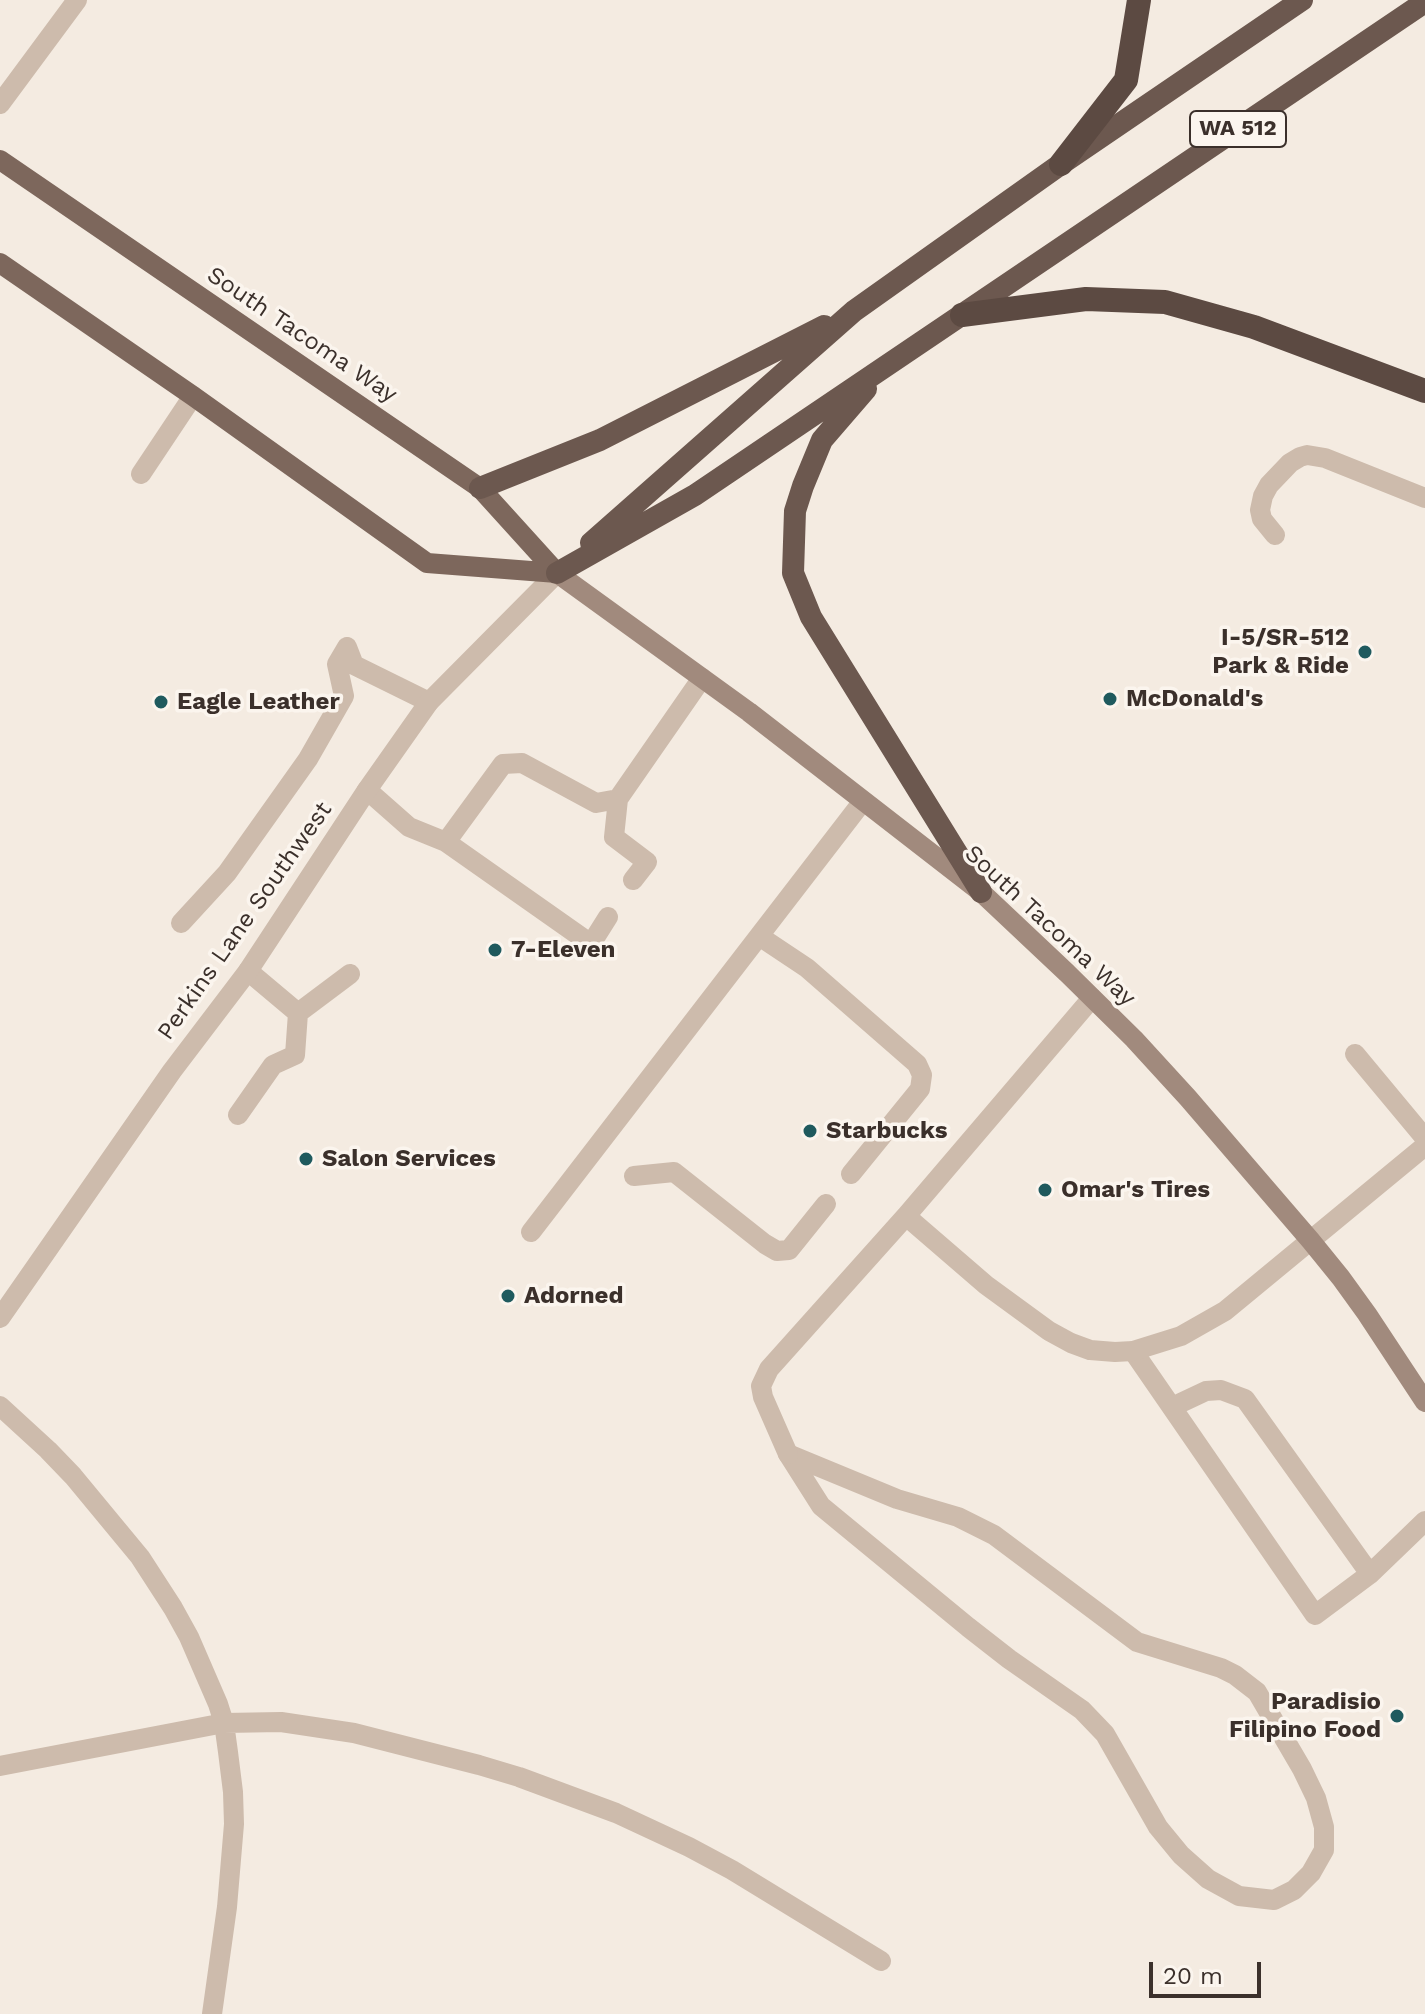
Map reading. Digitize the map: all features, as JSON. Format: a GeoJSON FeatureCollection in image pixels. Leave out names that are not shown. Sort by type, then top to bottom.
{"type":"FeatureCollection","features":[{"type":"Feature","properties":{"kind":"highway"},"geometry":{"type":"LineString","coordinates":[[1061,164],[1126,80],[1139,0]]}},
{"type":"Feature","properties":{"kind":"highway","name":"WA 512"},"geometry":{"type":"LineString","coordinates":[[557,573],[854,311],[1061,164],[1302,0]]}},
{"type":"Feature","properties":{"kind":"highway","name":"WA 512"},"geometry":{"type":"LineString","coordinates":[[557,573],[695,495],[1425,2]]}},
{"type":"Feature","properties":{"kind":"highway"},"geometry":{"type":"LineString","coordinates":[[962,315],[1086,299],[1165,302],[1268,331],[1425,391]]}},
{"type":"Feature","properties":{"kind":"highway"},"geometry":{"type":"LineString","coordinates":[[480,488],[600,440],[854,311]]}},
{"type":"Feature","properties":{"kind":"highway"},"geometry":{"type":"LineString","coordinates":[[885,367],[822,440],[795,511],[793,573],[811,617],[981,892]]}},
{"type":"Feature","properties":{"kind":"main road","name":"South Tacoma Way"},"geometry":{"type":"LineString","coordinates":[[0,160],[480,488],[557,573],[749,712],[981,892],[1180,1088],[1311,1241],[1358,1302],[1425,1402]]}},
{"type":"Feature","properties":{"kind":"main road"},"geometry":{"type":"LineString","coordinates":[[0,263],[427,563],[557,573]]}},
{"type":"Feature","properties":{"kind":"street"},"geometry":{"type":"LineString","coordinates":[[0,104],[77,0]]}},
{"type":"Feature","properties":{"kind":"street"},"geometry":{"type":"LineString","coordinates":[[141,474],[193,396]]}},
{"type":"Feature","properties":{"kind":"street"},"geometry":{"type":"LineString","coordinates":[[1275,535],[1262,519],[1263,496],[1290,463],[1307,455],[1320,457],[1425,498]]}},
{"type":"Feature","properties":{"kind":"street","name":"Perkins Lane Southwest"},"geometry":{"type":"LineString","coordinates":[[0,1318],[172,1071],[248,971],[429,702],[557,573]]}},
{"type":"Feature","properties":{"kind":"street"},"geometry":{"type":"LineString","coordinates":[[181,923],[227,873],[308,759],[344,696],[337,664],[347,647],[354,665],[429,702]]}},
{"type":"Feature","properties":{"kind":"street"},"geometry":{"type":"LineString","coordinates":[[633,880],[647,862],[614,837],[618,799],[702,678]]}},
{"type":"Feature","properties":{"kind":"street"},"geometry":{"type":"LineString","coordinates":[[446,842],[503,764],[522,763],[596,803],[618,799]]}},
{"type":"Feature","properties":{"kind":"street"},"geometry":{"type":"LineString","coordinates":[[367,790],[409,827],[446,842],[591,944],[608,917]]}},
{"type":"Feature","properties":{"kind":"street"},"geometry":{"type":"LineString","coordinates":[[531,1232],[863,801]]}},
{"type":"Feature","properties":{"kind":"street"},"geometry":{"type":"LineString","coordinates":[[759,936],[807,968],[917,1064],[922,1075],[920,1089],[851,1174]]}},
{"type":"Feature","properties":{"kind":"street"},"geometry":{"type":"LineString","coordinates":[[248,971],[298,1013]]}},
{"type":"Feature","properties":{"kind":"street"},"geometry":{"type":"LineString","coordinates":[[238,1115],[273,1065],[295,1055],[298,1013],[350,974]]}},
{"type":"Feature","properties":{"kind":"street"},"geometry":{"type":"LineString","coordinates":[[788,1454],[897,1499],[958,1517],[994,1535],[1137,1642],[1221,1668],[1257,1692],[1316,1798],[1324,1827],[1324,1850],[1311,1873],[1294,1890],[1274,1900],[1239,1896],[1208,1879],[1181,1855],[1158,1827],[1105,1734],[1082,1710],[968,1627],[821,1506],[788,1454],[763,1397],[761,1386],[769,1369],[906,1216],[1092,998]]}},
{"type":"Feature","properties":{"kind":"street"},"geometry":{"type":"LineString","coordinates":[[1355,1054],[1425,1138]]}},
{"type":"Feature","properties":{"kind":"street"},"geometry":{"type":"LineString","coordinates":[[906,1216],[986,1285],[1049,1331],[1090,1350],[1133,1351],[1181,1336],[1217,1316],[1425,1146]]}},
{"type":"Feature","properties":{"kind":"street"},"geometry":{"type":"LineString","coordinates":[[634,1176],[674,1172],[777,1251],[789,1250],[826,1204]]}},
{"type":"Feature","properties":{"kind":"street"},"geometry":{"type":"LineString","coordinates":[[1133,1351],[1315,1615],[1370,1574],[1425,1521]]}},
{"type":"Feature","properties":{"kind":"street"},"geometry":{"type":"LineString","coordinates":[[1172,1407],[1206,1391],[1221,1390],[1245,1399],[1370,1574]]}},
{"type":"Feature","properties":{"kind":"street"},"geometry":{"type":"LineString","coordinates":[[0,1406],[73,1476],[140,1557],[173,1608],[211,1685],[224,1723],[234,1824],[227,1907],[212,2014]]}},
{"type":"Feature","properties":{"kind":"street"},"geometry":{"type":"LineString","coordinates":[[0,1766],[224,1723],[281,1722],[354,1733],[479,1765],[616,1813],[689,1847],[767,1889],[881,1961]]}},
{"type":"Feature","properties":{"kind":"place","name":"I-5/SR-512 Park & Ride"},"geometry":{"type":"Point","coordinates":[1365,652]}},
{"type":"Feature","properties":{"kind":"place","name":"McDonald's"},"geometry":{"type":"Point","coordinates":[1110,699]}},
{"type":"Feature","properties":{"kind":"place","name":"Eagle Leather"},"geometry":{"type":"Point","coordinates":[161,702]}},
{"type":"Feature","properties":{"kind":"place","name":"7-Eleven"},"geometry":{"type":"Point","coordinates":[495,950]}},
{"type":"Feature","properties":{"kind":"place","name":"Starbucks"},"geometry":{"type":"Point","coordinates":[810,1131]}},
{"type":"Feature","properties":{"kind":"place","name":"Salon Services"},"geometry":{"type":"Point","coordinates":[306,1159]}},
{"type":"Feature","properties":{"kind":"place","name":"Omar's Tires"},"geometry":{"type":"Point","coordinates":[1045,1190]}},
{"type":"Feature","properties":{"kind":"place","name":"Adorned"},"geometry":{"type":"Point","coordinates":[508,1296]}},
{"type":"Feature","properties":{"kind":"place","name":"Paradisio Filipino Food"},"geometry":{"type":"Point","coordinates":[1397,1716]}}]}
